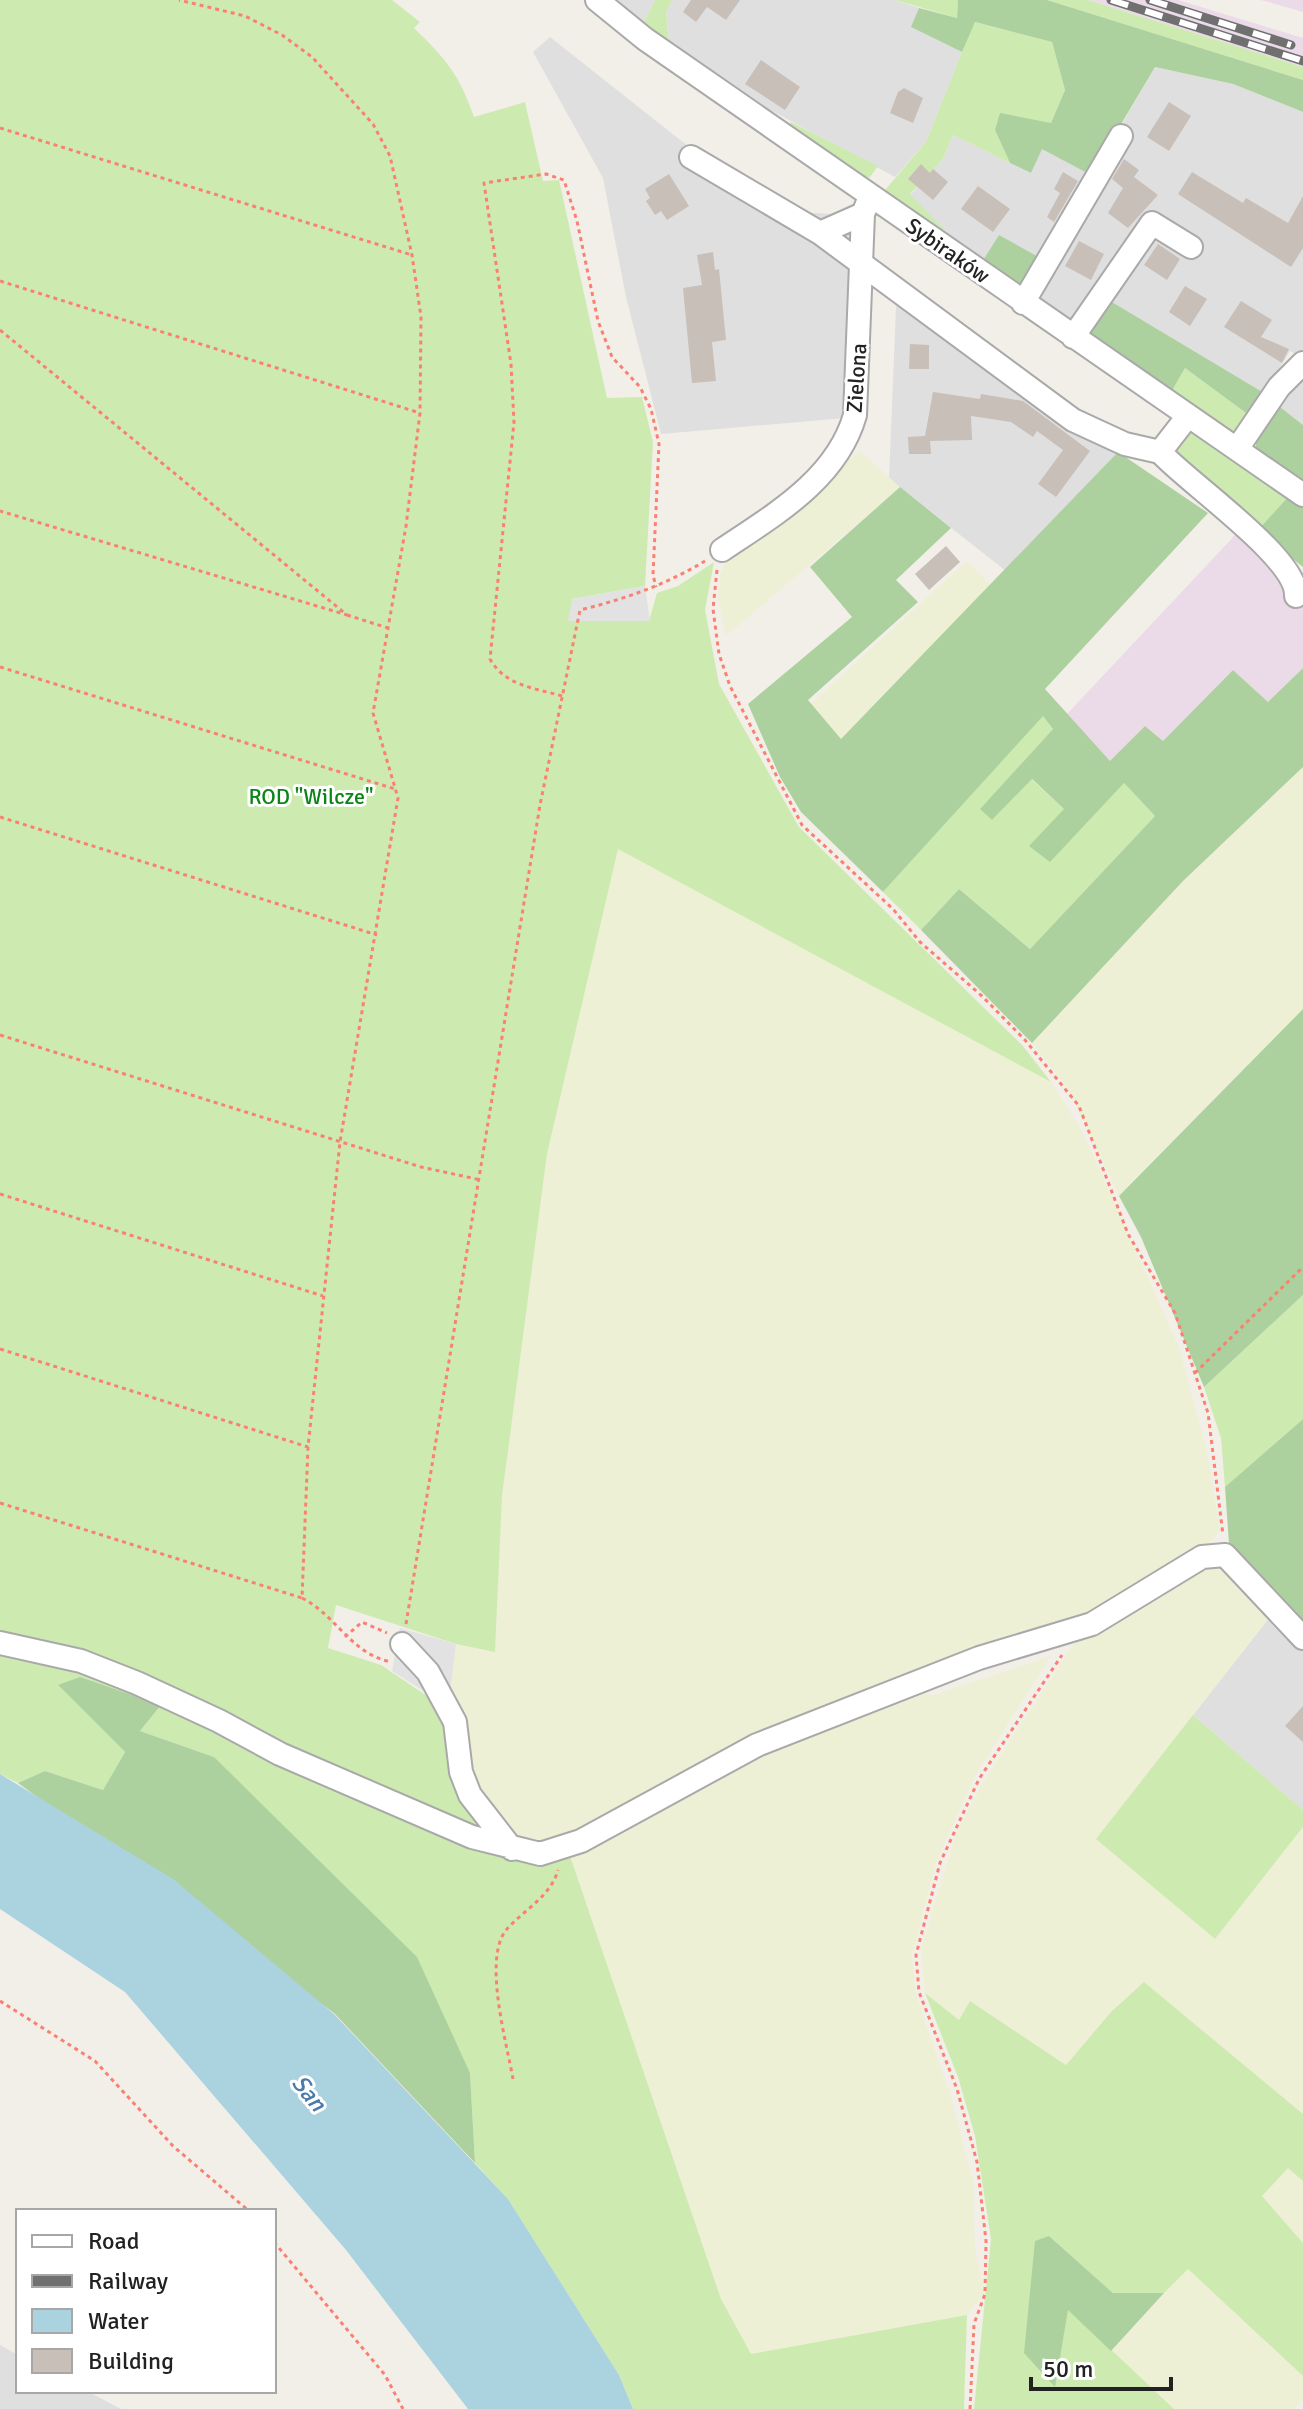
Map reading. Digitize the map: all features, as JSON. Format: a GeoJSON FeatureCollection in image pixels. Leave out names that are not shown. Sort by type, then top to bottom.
{"type":"FeatureCollection","features":[{"type":"Feature","properties":{"kind":"street","name":"Sybiraków"},"geometry":{"type":"LineString","coordinates":[[597,0],[866,205],[1023,303],[1303,495]]}},
{"type":"Feature","properties":{"kind":"street"},"geometry":{"type":"LineString","coordinates":[[1023,303],[1121,136]]}},
{"type":"Feature","properties":{"kind":"street"},"geometry":{"type":"LineString","coordinates":[[691,157],[862,260],[1073,420],[1125,444],[1160,452],[1179,474],[1243,525],[1284,566],[1297,586],[1296,596]]}},
{"type":"Feature","properties":{"kind":"street"},"geometry":{"type":"LineString","coordinates":[[820,233],[866,205]]}},
{"type":"Feature","properties":{"kind":"street","name":"Zielona"},"geometry":{"type":"LineString","coordinates":[[722,550],[812,484],[832,464],[850,434],[855,415],[866,205]]}},
{"type":"Feature","properties":{"kind":"street"},"geometry":{"type":"LineString","coordinates":[[1073,337],[1152,223],[1191,247]]}},
{"type":"Feature","properties":{"kind":"street"},"geometry":{"type":"LineString","coordinates":[[1237,449],[1279,387],[1303,363]]}},
{"type":"Feature","properties":{"kind":"street"},"geometry":{"type":"LineString","coordinates":[[1160,452],[1188,416]]}},
{"type":"Feature","properties":{"kind":"street"},"geometry":{"type":"LineString","coordinates":[[0,1643],[81,1661],[219,1721],[280,1754],[472,1837],[540,1854],[560,1850],[757,1745],[979,1658],[1080,1629],[1202,1557],[1225,1555],[1303,1638]]}},
{"type":"Feature","properties":{"kind":"street"},"geometry":{"type":"LineString","coordinates":[[406,1650],[428,1672],[455,1722],[461,1772],[470,1795],[512,1849]]}},
{"type":"Feature","properties":{"kind":"path"},"geometry":{"type":"LineString","coordinates":[[179,0],[245,16],[282,35],[312,57],[373,124],[390,156],[412,255],[421,317],[420,413],[373,713],[398,798],[340,1142],[308,1447],[302,1598]]}},
{"type":"Feature","properties":{"kind":"path"},"geometry":{"type":"LineString","coordinates":[[0,128],[412,255]]}},
{"type":"Feature","properties":{"kind":"path"},"geometry":{"type":"LineString","coordinates":[[562,696],[510,681],[496,671],[490,659],[514,422],[511,364],[484,183],[546,174],[564,180],[577,221],[598,321],[612,357],[640,387],[651,409],[659,444],[653,575],[656,587]]}},
{"type":"Feature","properties":{"kind":"path"},"geometry":{"type":"LineString","coordinates":[[0,281],[420,413]]}},
{"type":"Feature","properties":{"kind":"path"},"geometry":{"type":"LineString","coordinates":[[0,330],[347,615]]}},
{"type":"Feature","properties":{"kind":"path"},"geometry":{"type":"LineString","coordinates":[[0,511],[388,628]]}},
{"type":"Feature","properties":{"kind":"path"},"geometry":{"type":"LineString","coordinates":[[0,1503],[302,1598],[323,1609],[345,1637],[364,1652],[388,1662],[403,1661],[540,805],[580,610],[626,599],[656,587],[722,550]]}},
{"type":"Feature","properties":{"kind":"path"},"geometry":{"type":"LineString","coordinates":[[722,550],[713,609],[719,654],[730,686],[802,825],[893,909],[920,942],[982,996],[1025,1040],[1079,1106],[1128,1234],[1175,1313],[1195,1373],[1208,1413],[1225,1555]]}},
{"type":"Feature","properties":{"kind":"path"},"geometry":{"type":"LineString","coordinates":[[0,667],[395,789]]}},
{"type":"Feature","properties":{"kind":"path"},"geometry":{"type":"LineString","coordinates":[[0,817],[377,935]]}},
{"type":"Feature","properties":{"kind":"path"},"geometry":{"type":"LineString","coordinates":[[0,1035],[421,1167],[481,1180]]}},
{"type":"Feature","properties":{"kind":"path"},"geometry":{"type":"LineString","coordinates":[[0,1194],[323,1296]]}},
{"type":"Feature","properties":{"kind":"path"},"geometry":{"type":"LineString","coordinates":[[1195,1373],[1303,1267]]}},
{"type":"Feature","properties":{"kind":"path"},"geometry":{"type":"LineString","coordinates":[[0,1349],[308,1447]]}},
{"type":"Feature","properties":{"kind":"path"},"geometry":{"type":"LineString","coordinates":[[345,1637],[362,1622],[406,1650]]}},
{"type":"Feature","properties":{"kind":"path"},"geometry":{"type":"LineString","coordinates":[[970,2409],[974,2324],[985,2294],[977,2162],[957,2089],[919,1992],[916,1955],[940,1863],[979,1779],[1080,1629]]}},
{"type":"Feature","properties":{"kind":"path"},"geometry":{"type":"LineString","coordinates":[[513,2079],[495,1965],[503,1933],[552,1888],[560,1850]]}},
{"type":"Feature","properties":{"kind":"path"},"geometry":{"type":"LineString","coordinates":[[0,2001],[95,2061],[173,2146],[247,2209]]}},
{"type":"Feature","properties":{"kind":"path"},"geometry":{"type":"LineString","coordinates":[[276,2244],[385,2375],[403,2409]]}},
{"type":"Feature","properties":{"kind":"shaded area"},"geometry":{"type":"Polygon","coordinates":[[[618,0],[655,0],[643,24],[618,0]]]}},
{"type":"Feature","properties":{"kind":"shaded area"},"geometry":{"type":"Polygon","coordinates":[[[672,0],[895,0],[919,8],[912,27],[962,52],[926,142],[895,177],[739,93],[669,42],[666,11],[672,0]]]}},
{"type":"Feature","properties":{"kind":"shaded area"},"geometry":{"type":"Polygon","coordinates":[[[1088,0],[1178,0],[1303,38],[1303,67],[1088,0]]]}},
{"type":"Feature","properties":{"kind":"shaded area"},"geometry":{"type":"Polygon","coordinates":[[[1260,0],[1303,0],[1303,12],[1265,1],[1260,0]]]}},
{"type":"Feature","properties":{"kind":"shaded area"},"geometry":{"type":"Polygon","coordinates":[[[550,37],[684,143],[799,212],[851,215],[845,418],[661,434],[626,297],[603,178],[533,52],[550,37]]]}},
{"type":"Feature","properties":{"kind":"shaded area"},"geometry":{"type":"Polygon","coordinates":[[[1155,67],[1233,84],[1303,112],[1303,353],[1300,356],[1290,351],[1264,393],[1107,299],[1151,215],[1075,324],[1034,296],[1118,131],[1155,67]]]}},
{"type":"Feature","properties":{"kind":"shaded area"},"geometry":{"type":"Polygon","coordinates":[[[953,135],[1031,173],[1041,148],[1092,175],[1042,259],[982,262],[964,250],[910,195],[943,159],[953,135]]]}},
{"type":"Feature","properties":{"kind":"shaded area"},"geometry":{"type":"Polygon","coordinates":[[[901,301],[1118,452],[1006,571],[889,479],[896,307],[901,301]]]}},
{"type":"Feature","properties":{"kind":"shaded area"},"geometry":{"type":"Polygon","coordinates":[[[1303,374],[1303,425],[1275,403],[1303,374]]]}},
{"type":"Feature","properties":{"kind":"shaded area"},"geometry":{"type":"Polygon","coordinates":[[[1237,533],[1303,603],[1303,668],[1268,702],[1233,670],[1163,741],[1145,726],[1110,762],[1067,714],[1237,533]]]}},
{"type":"Feature","properties":{"kind":"shaded area"},"geometry":{"type":"Polygon","coordinates":[[[645,586],[650,621],[568,621],[572,599],[645,586]]]}},
{"type":"Feature","properties":{"kind":"shaded area"},"geometry":{"type":"Polygon","coordinates":[[[1273,1613],[1303,1646],[1303,1810],[1193,1715],[1273,1613]]]}},
{"type":"Feature","properties":{"kind":"shaded area"},"geometry":{"type":"Polygon","coordinates":[[[400,1628],[456,1644],[450,1694],[422,1690],[392,1671],[400,1628]]]}},
{"type":"Feature","properties":{"kind":"shaded area"},"geometry":{"type":"Polygon","coordinates":[[[0,2345],[16,2354],[16,2393],[91,2393],[121,2409],[0,2409],[0,2345]]]}},
{"type":"Feature","properties":{"kind":"green space","name":"ROD \"Wilcze\""},"geometry":{"type":"Polygon","coordinates":[[[0,0],[392,0],[420,22],[414,28],[450,68],[463,89],[474,117],[525,102],[543,181],[559,180],[607,398],[642,397],[653,442],[645,586],[572,599],[649,621],[657,593],[678,586],[714,562],[705,610],[719,684],[799,827],[1023,1046],[1051,1082],[618,849],[547,1154],[502,1496],[495,1652],[456,1644],[336,1605],[328,1648],[381,1665],[436,1702],[496,1837],[0,1638],[0,0]]]}},
{"type":"Feature","properties":{"kind":"green space"},"geometry":{"type":"Polygon","coordinates":[[[655,0],[672,0],[666,12],[669,42],[643,24],[655,0]]]}},
{"type":"Feature","properties":{"kind":"green space"},"geometry":{"type":"Polygon","coordinates":[[[895,0],[958,0],[957,18],[895,0]]]}},
{"type":"Feature","properties":{"kind":"green space"},"geometry":{"type":"Polygon","coordinates":[[[958,0],[1047,0],[1303,80],[1303,112],[1233,84],[1155,67],[1091,175],[1042,149],[1031,173],[1010,163],[995,130],[1000,113],[1051,123],[1065,90],[1052,42],[975,22],[962,52],[911,27],[919,8],[957,18],[958,0]]]}},
{"type":"Feature","properties":{"kind":"green space"},"geometry":{"type":"Polygon","coordinates":[[[1047,0],[1088,0],[1303,67],[1303,80],[1047,0]]]}},
{"type":"Feature","properties":{"kind":"green space"},"geometry":{"type":"Polygon","coordinates":[[[974,22],[1052,42],[1065,90],[1051,123],[995,130],[1010,163],[953,135],[943,159],[910,194],[964,250],[885,195],[885,190],[926,142],[974,22]]]}},
{"type":"Feature","properties":{"kind":"green space"},"geometry":{"type":"Polygon","coordinates":[[[791,122],[878,166],[870,177],[862,178],[789,125],[791,122]]]}},
{"type":"Feature","properties":{"kind":"green space"},"geometry":{"type":"Polygon","coordinates":[[[999,235],[1042,259],[1024,289],[982,262],[999,235]]]}},
{"type":"Feature","properties":{"kind":"green space"},"geometry":{"type":"Polygon","coordinates":[[[1107,299],[1264,393],[1250,416],[1185,368],[1170,394],[1086,335],[1107,299]]]}},
{"type":"Feature","properties":{"kind":"green space"},"geometry":{"type":"Polygon","coordinates":[[[1185,368],[1250,416],[1238,433],[1228,434],[1170,394],[1185,368]]]}},
{"type":"Feature","properties":{"kind":"green space"},"geometry":{"type":"Polygon","coordinates":[[[1275,403],[1303,425],[1303,487],[1255,454],[1257,435],[1275,403]]]}},
{"type":"Feature","properties":{"kind":"green space"},"geometry":{"type":"Polygon","coordinates":[[[1184,430],[1193,430],[1288,497],[1257,531],[1175,456],[1175,442],[1184,430]]]}},
{"type":"Feature","properties":{"kind":"green space"},"geometry":{"type":"Polygon","coordinates":[[[860,451],[900,487],[726,636],[718,597],[720,575],[727,559],[860,451]]]}},
{"type":"Feature","properties":{"kind":"green space"},"geometry":{"type":"Polygon","coordinates":[[[1118,452],[1208,513],[1045,689],[1110,761],[1145,726],[1163,741],[1233,670],[1268,702],[1303,668],[1303,767],[1183,881],[1032,1043],[921,930],[959,889],[1030,949],[1155,816],[1124,783],[1050,862],[1029,846],[1064,809],[1032,779],[992,820],[980,809],[1053,729],[1043,716],[883,892],[801,812],[780,777],[748,704],[852,617],[810,567],[900,487],[951,528],[896,580],[918,602],[808,700],[841,739],[1118,452]]]}},
{"type":"Feature","properties":{"kind":"green space"},"geometry":{"type":"Polygon","coordinates":[[[1288,497],[1303,508],[1303,567],[1257,531],[1288,497]]]}},
{"type":"Feature","properties":{"kind":"green space"},"geometry":{"type":"Polygon","coordinates":[[[967,561],[992,587],[840,750],[804,710],[967,561]]]}},
{"type":"Feature","properties":{"kind":"green space"},"geometry":{"type":"Polygon","coordinates":[[[1043,715],[1053,729],[981,808],[992,820],[1031,779],[1064,809],[1124,783],[1155,816],[1030,949],[959,889],[921,930],[883,892],[1043,715]]]}},
{"type":"Feature","properties":{"kind":"green space"},"geometry":{"type":"Polygon","coordinates":[[[1303,767],[1303,1009],[1119,1196],[1069,1090],[1032,1043],[1183,881],[1303,767]]]}},
{"type":"Feature","properties":{"kind":"green space"},"geometry":{"type":"Polygon","coordinates":[[[618,848],[1051,1082],[1083,1133],[1179,1347],[1208,1455],[1220,1530],[1209,1545],[1182,1557],[1087,1618],[990,1646],[584,1833],[548,1846],[527,1844],[506,1831],[473,1787],[450,1694],[456,1644],[495,1651],[502,1496],[547,1154],[618,848]]]}},
{"type":"Feature","properties":{"kind":"green space"},"geometry":{"type":"Polygon","coordinates":[[[1303,1009],[1303,1295],[1204,1387],[1141,1237],[1119,1196],[1303,1009]]]}},
{"type":"Feature","properties":{"kind":"green space"},"geometry":{"type":"Polygon","coordinates":[[[1303,1295],[1303,1419],[1225,1487],[1221,1438],[1204,1387],[1303,1295]]]}},
{"type":"Feature","properties":{"kind":"green space"},"geometry":{"type":"Polygon","coordinates":[[[1303,1419],[1303,1632],[1239,1564],[1229,1544],[1225,1487],[1303,1419]]]}},
{"type":"Feature","properties":{"kind":"green space"},"geometry":{"type":"Polygon","coordinates":[[[1220,1563],[1273,1613],[1096,1839],[1215,1939],[1303,1827],[1303,2114],[1144,1983],[1111,2012],[1066,2065],[971,2001],[959,2020],[925,1993],[921,1949],[955,1837],[983,1782],[1075,1642],[1196,1565],[1220,1563]]]}},
{"type":"Feature","properties":{"kind":"green space"},"geometry":{"type":"Polygon","coordinates":[[[0,1651],[79,1667],[475,1846],[569,1853],[721,2299],[751,2354],[967,2315],[964,2409],[633,2409],[619,2375],[508,2199],[475,2163],[470,2073],[214,1757],[140,1731],[161,1705],[58,1685],[125,1752],[103,1790],[45,1771],[18,1783],[0,1774],[0,1651]]]}},
{"type":"Feature","properties":{"kind":"green space"},"geometry":{"type":"Polygon","coordinates":[[[1051,1656],[975,1776],[936,1863],[912,1955],[916,1995],[950,2094],[973,2180],[975,2248],[985,2294],[967,2315],[751,2355],[721,2299],[569,1853],[756,1750],[911,1691],[933,1695],[1051,1656]]]}},
{"type":"Feature","properties":{"kind":"green space"},"geometry":{"type":"Polygon","coordinates":[[[80,1677],[161,1705],[140,1731],[214,1757],[417,1957],[470,2073],[475,2163],[334,2013],[18,1783],[45,1771],[103,1790],[125,1752],[58,1685],[80,1677]]]}},
{"type":"Feature","properties":{"kind":"green space"},"geometry":{"type":"Polygon","coordinates":[[[1193,1715],[1303,1810],[1303,1827],[1215,1939],[1096,1839],[1193,1715]]]}},
{"type":"Feature","properties":{"kind":"green space"},"geometry":{"type":"Polygon","coordinates":[[[1144,1982],[1303,2114],[1303,2181],[1288,2168],[1262,2196],[1303,2243],[1303,2376],[1188,2269],[1164,2293],[1113,2293],[1049,2236],[1068,2309],[1174,2409],[974,2409],[991,2239],[975,2136],[958,2077],[925,1993],[959,2020],[970,2001],[1066,2065],[1111,2012],[1144,1982]]]}},
{"type":"Feature","properties":{"kind":"green space"},"geometry":{"type":"Polygon","coordinates":[[[1288,2167],[1303,2181],[1303,2243],[1262,2196],[1288,2167]]]}},
{"type":"Feature","properties":{"kind":"green space"},"geometry":{"type":"Polygon","coordinates":[[[1049,2236],[1113,2293],[1164,2293],[1111,2351],[1068,2310],[1055,2387],[1024,2353],[1035,2241],[1049,2236]]]}},
{"type":"Feature","properties":{"kind":"green space"},"geometry":{"type":"Polygon","coordinates":[[[1187,2268],[1303,2376],[1303,2400],[1294,2409],[1174,2409],[1111,2351],[1187,2268]]]}},
{"type":"Feature","properties":{"kind":"water","name":"San"},"geometry":{"type":"Polygon","coordinates":[[[0,1774],[173,1879],[334,2014],[508,2199],[619,2375],[633,2409],[468,2409],[346,2250],[125,1992],[0,1909],[0,1774]]]}},
{"type":"Feature","properties":{"kind":"building"},"geometry":{"type":"Polygon","coordinates":[[[691,0],[740,0],[726,20],[707,7],[696,22],[683,12],[691,0]]]}},
{"type":"Feature","properties":{"kind":"building"},"geometry":{"type":"Polygon","coordinates":[[[761,60],[800,87],[785,110],[745,84],[761,60]]]}},
{"type":"Feature","properties":{"kind":"building"},"geometry":{"type":"Polygon","coordinates":[[[904,88],[923,98],[913,123],[890,113],[898,92],[904,88]]]}},
{"type":"Feature","properties":{"kind":"building"},"geometry":{"type":"Polygon","coordinates":[[[1169,102],[1191,116],[1169,151],[1147,137],[1169,102]]]}},
{"type":"Feature","properties":{"kind":"building"},"geometry":{"type":"Polygon","coordinates":[[[1124,159],[1139,170],[1134,177],[1158,195],[1128,228],[1108,213],[1123,188],[1112,179],[1124,159]]]}},
{"type":"Feature","properties":{"kind":"building"},"geometry":{"type":"Polygon","coordinates":[[[921,164],[930,173],[933,169],[948,182],[933,200],[908,179],[921,164]]]}},
{"type":"Feature","properties":{"kind":"building"},"geometry":{"type":"Polygon","coordinates":[[[1063,172],[1078,181],[1054,222],[1047,217],[1060,193],[1054,189],[1063,172]]]}},
{"type":"Feature","properties":{"kind":"building"},"geometry":{"type":"Polygon","coordinates":[[[1192,172],[1243,203],[1246,198],[1288,223],[1303,196],[1303,248],[1291,267],[1178,194],[1192,172]]]}},
{"type":"Feature","properties":{"kind":"building"},"geometry":{"type":"Polygon","coordinates":[[[669,174],[689,206],[667,220],[661,211],[655,215],[646,201],[650,198],[645,189],[669,174]]]}},
{"type":"Feature","properties":{"kind":"building"},"geometry":{"type":"Polygon","coordinates":[[[978,186],[1010,209],[993,232],[961,209],[978,186]]]}},
{"type":"Feature","properties":{"kind":"building"},"geometry":{"type":"Polygon","coordinates":[[[1079,241],[1104,254],[1091,280],[1065,266],[1079,241]]]}},
{"type":"Feature","properties":{"kind":"building"},"geometry":{"type":"Polygon","coordinates":[[[1158,244],[1180,259],[1167,280],[1144,265],[1158,244]]]}},
{"type":"Feature","properties":{"kind":"building"},"geometry":{"type":"Polygon","coordinates":[[[713,252],[715,270],[719,269],[726,340],[712,342],[716,381],[692,383],[683,288],[702,285],[697,255],[713,252]]]}},
{"type":"Feature","properties":{"kind":"building"},"geometry":{"type":"Polygon","coordinates":[[[1185,286],[1207,299],[1190,326],[1169,312],[1185,286]]]}},
{"type":"Feature","properties":{"kind":"building"},"geometry":{"type":"Polygon","coordinates":[[[1241,301],[1272,320],[1261,337],[1289,349],[1282,363],[1224,327],[1241,301]]]}},
{"type":"Feature","properties":{"kind":"building"},"geometry":{"type":"Polygon","coordinates":[[[910,344],[929,345],[929,369],[909,369],[910,344]]]}},
{"type":"Feature","properties":{"kind":"building"},"geometry":{"type":"Polygon","coordinates":[[[933,392],[980,399],[981,394],[1023,401],[1090,451],[1056,497],[1038,484],[1063,450],[1037,431],[1033,437],[1011,422],[971,416],[972,440],[930,441],[931,454],[909,454],[908,437],[925,436],[933,392]]]}},
{"type":"Feature","properties":{"kind":"building"},"geometry":{"type":"Polygon","coordinates":[[[946,546],[960,562],[929,590],[915,574],[946,546]]]}},
{"type":"Feature","properties":{"kind":"building"},"geometry":{"type":"Polygon","coordinates":[[[1303,1706],[1303,1742],[1285,1726],[1303,1706]]]}},
{"type":"Feature","properties":{"kind":"railway"},"geometry":{"type":"LineString","coordinates":[[1111,0],[1303,61]]}},
{"type":"Feature","properties":{"kind":"railway"},"geometry":{"type":"LineString","coordinates":[[1150,0],[1291,45]]}}]}
